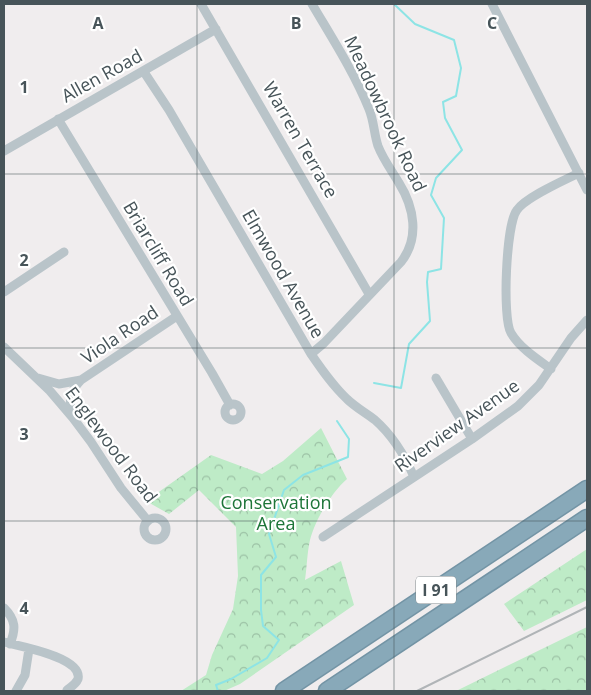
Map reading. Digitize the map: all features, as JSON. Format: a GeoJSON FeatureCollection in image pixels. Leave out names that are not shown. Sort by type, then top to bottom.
{"type":"FeatureCollection","features":[{"type":"Feature","properties":{"kind":"highway","name":"I 91"},"geometry":{"type":"LineString","coordinates":[[284,691],[587,489]]}},
{"type":"Feature","properties":{"kind":"highway","name":"I 91"},"geometry":{"type":"LineString","coordinates":[[327,691],[587,518]]}},
{"type":"Feature","properties":{"kind":"street","name":"Warren Terrace"},"geometry":{"type":"LineString","coordinates":[[201,4],[369,294]]}},
{"type":"Feature","properties":{"kind":"street","name":"Meadowbrook Road"},"geometry":{"type":"LineString","coordinates":[[311,354],[324,343],[400,262],[409,248],[413,232],[412,215],[403,188],[378,145],[372,115],[338,48],[312,4]]}},
{"type":"Feature","properties":{"kind":"street"},"geometry":{"type":"LineString","coordinates":[[492,4],[587,190]]}},
{"type":"Feature","properties":{"kind":"street","name":"Allen Road"},"geometry":{"type":"LineString","coordinates":[[4,151],[216,29]]}},
{"type":"Feature","properties":{"kind":"street","name":"Elmwood Avenue"},"geometry":{"type":"LineString","coordinates":[[144,72],[169,110],[311,354],[348,400],[375,420],[386,432],[404,456],[414,477]]}},
{"type":"Feature","properties":{"kind":"street","name":"Briarcliff Road"},"geometry":{"type":"LineString","coordinates":[[58,120],[230,405]]}},
{"type":"Feature","properties":{"kind":"street"},"geometry":{"type":"LineString","coordinates":[[551,369],[516,341],[508,326],[506,299],[510,226],[520,206],[579,173]]}},
{"type":"Feature","properties":{"kind":"street"},"geometry":{"type":"LineString","coordinates":[[4,292],[64,252]]}},
{"type":"Feature","properties":{"kind":"street","name":"Viola Road"},"geometry":{"type":"LineString","coordinates":[[73,418],[70,396],[74,388],[82,380],[177,316]]}},
{"type":"Feature","properties":{"kind":"street","name":"Riverview Avenue"},"geometry":{"type":"LineString","coordinates":[[323,537],[472,439],[528,397],[587,320]]}},
{"type":"Feature","properties":{"kind":"street","name":"Englewood Road"},"geometry":{"type":"LineString","coordinates":[[4,347],[50,391],[73,418],[121,488],[148,521]]}},
{"type":"Feature","properties":{"kind":"street","name":"Viola Road"},"geometry":{"type":"LineString","coordinates":[[32,375],[58,384],[82,380]]}},
{"type":"Feature","properties":{"kind":"street"},"geometry":{"type":"LineString","coordinates":[[436,378],[472,439]]}},
{"type":"Feature","properties":{"kind":"street"},"geometry":{"type":"LineString","coordinates":[[4,608],[10,614],[15,630],[7,643],[62,658],[73,666],[77,672],[78,679],[67,690]]}},
{"type":"Feature","properties":{"kind":"street"},"geometry":{"type":"LineString","coordinates":[[16,691],[25,675],[29,649]]}},
{"type":"Feature","properties":{"kind":"green space","name":"Conservation Area"},"geometry":{"type":"Polygon","coordinates":[[[321,428],[347,479],[324,507],[312,532],[305,580],[341,561],[354,605],[240,684],[224,691],[181,691],[206,675],[212,655],[233,609],[238,576],[236,527],[199,490],[169,514],[146,501],[211,455],[262,474],[283,461],[321,428]]]}},
{"type":"Feature","properties":{"kind":"green space"},"geometry":{"type":"Polygon","coordinates":[[[587,549],[587,600],[524,631],[504,604],[587,549]]]}},
{"type":"Feature","properties":{"kind":"green space"},"geometry":{"type":"Polygon","coordinates":[[[587,627],[587,691],[456,691],[587,627]]]}},
{"type":"Feature","properties":{"kind":"waterway"},"geometry":{"type":"LineString","coordinates":[[374,383],[401,388],[409,344],[430,321],[428,272],[441,269],[444,218],[431,195],[436,178],[462,150],[445,118],[443,102],[456,96],[461,68],[454,40],[415,24],[394,4]]}},
{"type":"Feature","properties":{"kind":"waterway"},"geometry":{"type":"LineString","coordinates":[[218,691],[216,685],[231,679],[267,658],[279,640],[263,626],[261,610],[261,575],[276,557],[269,534],[284,490],[303,475],[348,457],[349,439],[337,421]]}},
{"type":"Feature","properties":{"kind":"railway"},"geometry":{"type":"LineString","coordinates":[[417,691],[587,607]]}}]}
